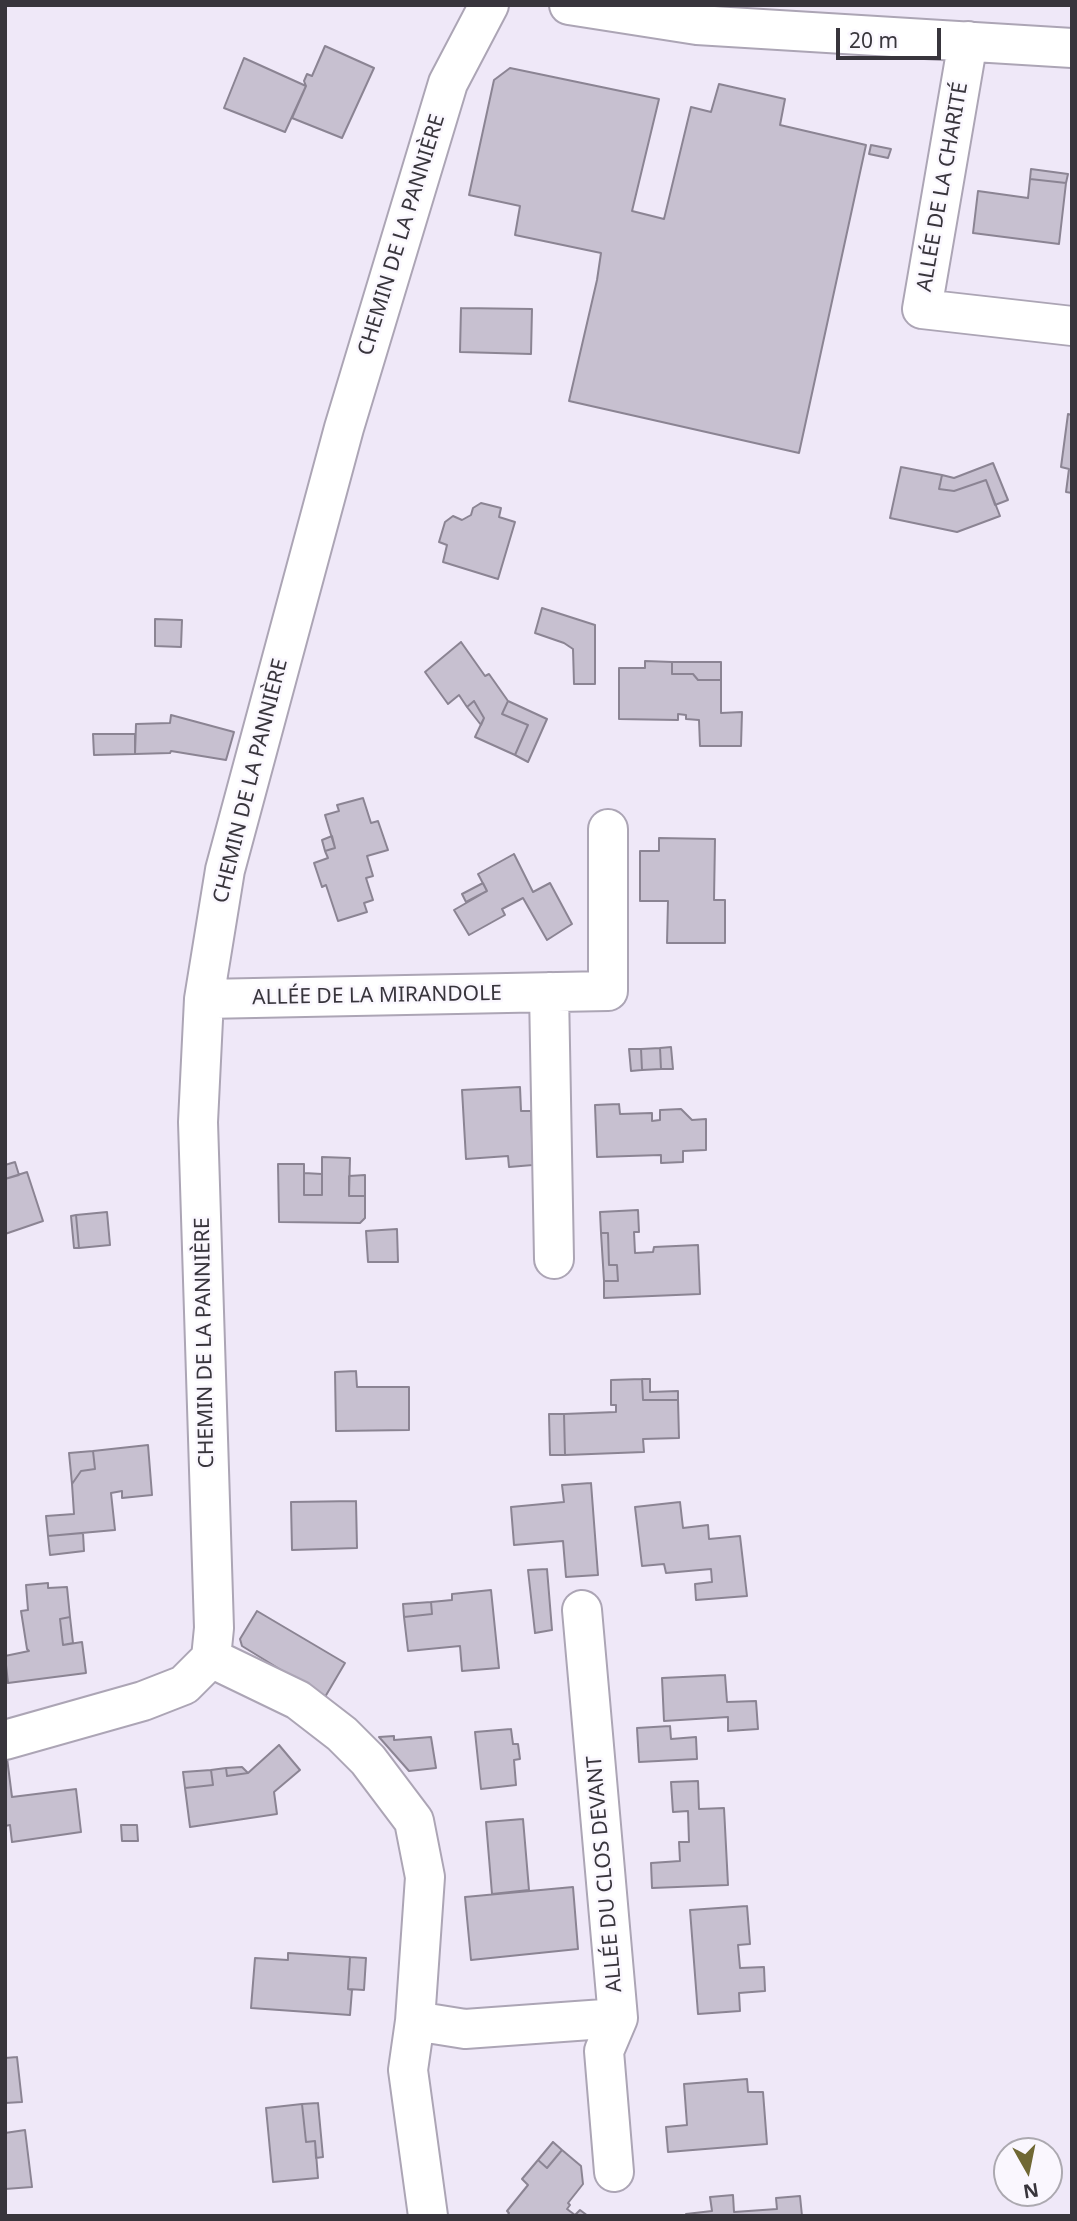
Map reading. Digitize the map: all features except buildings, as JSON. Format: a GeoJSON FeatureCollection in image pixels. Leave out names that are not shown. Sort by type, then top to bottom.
{"type":"FeatureCollection","features":[{"type":"Feature","properties":{"kind":"street","name":"CHEMIN DE LA PANNIÈRE"},"geometry":{"type":"LineString","coordinates":[[211,1658],[214,1628],[198,1122],[204,999],[225,870],[344,428],[447,83],[489,5]]}},
{"type":"Feature","properties":{"kind":"street"},"geometry":{"type":"LineString","coordinates":[[569,5],[697,25],[1072,48]]}},
{"type":"Feature","properties":{"kind":"street","name":"ALLÉE DE LA CHARITÉ"},"geometry":{"type":"LineString","coordinates":[[968,41],[922,309],[1072,326]]}},
{"type":"Feature","properties":{"kind":"street","name":"ALLÉE DE LA MIRANDOLE"},"geometry":{"type":"LineString","coordinates":[[204,999],[608,991],[608,830]]}},
{"type":"Feature","properties":{"kind":"street"},"geometry":{"type":"LineString","coordinates":[[549,992],[554,1259]]}},
{"type":"Feature","properties":{"kind":"street","name":"ALLÉE DU CLOS DEVANT"},"geometry":{"type":"LineString","coordinates":[[415,2021],[465,2029],[618,2018],[582,1610]]}},
{"type":"Feature","properties":{"kind":"street"},"geometry":{"type":"LineString","coordinates":[[5,1740],[143,1700],[184,1685],[211,1658],[299,1700],[342,1734],[368,1760],[415,1821],[425,1877],[415,2021],[408,2070],[428,2216]]}},
{"type":"Feature","properties":{"kind":"street"},"geometry":{"type":"LineString","coordinates":[[614,2172],[604,2051],[618,2018]]}}]}
